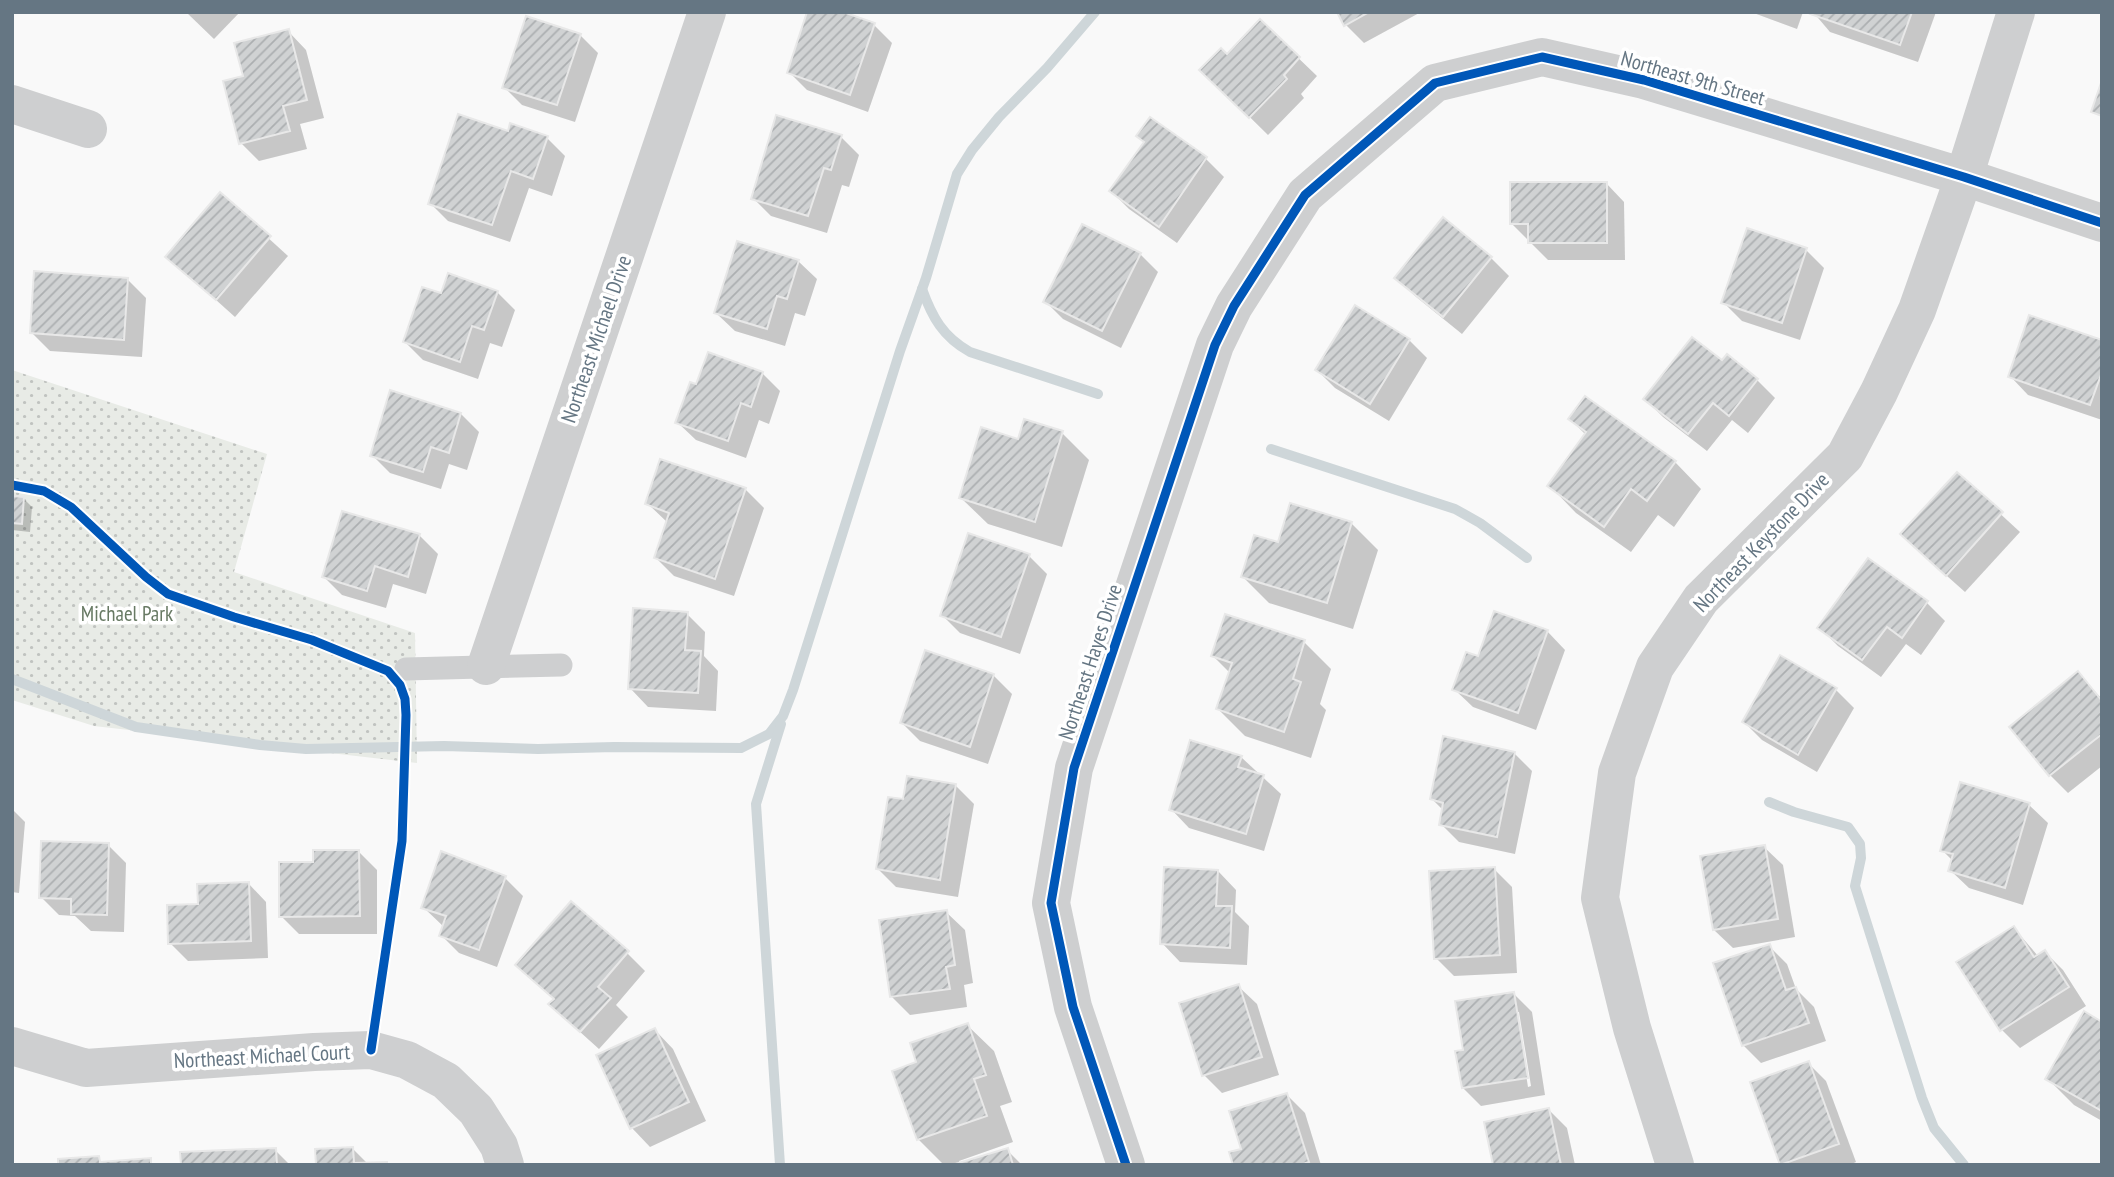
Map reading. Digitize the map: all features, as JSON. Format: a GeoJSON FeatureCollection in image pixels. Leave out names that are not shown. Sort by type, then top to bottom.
{"type":"FeatureCollection","features":[{"type":"Feature","properties":{"kind":"street","name":"Northeast Michael Drive"},"geometry":{"type":"LineString","coordinates":[[486,666],[707,12]]}},
{"type":"Feature","properties":{"kind":"street","name":"Northeast Keystone Drive"},"geometry":{"type":"LineString","coordinates":[[1675,1165],[1632,1028],[1600,898],[1617,773],[1655,667],[1701,599],[1845,456],[1917,310],[1964,177],[2016,12]]}},
{"type":"Feature","properties":{"kind":"street","name":"Northeast 9th Street"},"geometry":{"type":"LineString","coordinates":[[1305,195],[1435,83],[1542,57],[1644,80],[1964,177],[2102,223]]}},
{"type":"Feature","properties":{"kind":"street"},"geometry":{"type":"LineString","coordinates":[[12,104],[88,129]]}},
{"type":"Feature","properties":{"kind":"street","name":"Northeast Hayes Drive"},"geometry":{"type":"LineString","coordinates":[[1126,1165],[1073,1007],[1051,903],[1074,768],[1215,345],[1234,306],[1305,195]]}},
{"type":"Feature","properties":{"kind":"street","name":"Northeast Michael Court"},"geometry":{"type":"LineString","coordinates":[[12,1045],[86,1068],[371,1050],[407,1060],[446,1081],[476,1111],[499,1146],[505,1165]]}},
{"type":"Feature","properties":{"kind":"lane"},"geometry":{"type":"LineString","coordinates":[[406,669],[561,666]]}},
{"type":"Feature","properties":{"kind":"green space","name":"Michael Park"},"geometry":{"type":"Polygon","coordinates":[[[12,370],[267,454],[234,572],[415,633],[417,763],[94,726],[12,700],[12,370]]]}},
{"type":"Feature","properties":{"kind":"building"},"geometry":{"type":"Polygon","coordinates":[[[807,12],[843,12],[875,23],[850,95],[787,73],[807,12]]]}},
{"type":"Feature","properties":{"kind":"building"},"geometry":{"type":"Polygon","coordinates":[[[1337,12],[1369,12],[1344,26],[1337,12]]]}},
{"type":"Feature","properties":{"kind":"building"},"geometry":{"type":"Polygon","coordinates":[[[1912,12],[1900,45],[1810,14],[1912,12]]]}},
{"type":"Feature","properties":{"kind":"building"},"geometry":{"type":"Polygon","coordinates":[[[526,16],[581,34],[557,105],[502,88],[526,16]]]}},
{"type":"Feature","properties":{"kind":"building"},"geometry":{"type":"Polygon","coordinates":[[[1260,19],[1300,57],[1284,75],[1287,79],[1249,118],[1199,70],[1221,48],[1227,54],[1260,19]]]}},
{"type":"Feature","properties":{"kind":"building"},"geometry":{"type":"Polygon","coordinates":[[[289,29],[307,100],[283,106],[290,131],[239,144],[223,81],[243,76],[234,43],[289,29]]]}},
{"type":"Feature","properties":{"kind":"building"},"geometry":{"type":"Polygon","coordinates":[[[2102,80],[2102,116],[2091,112],[2102,80]]]}},
{"type":"Feature","properties":{"kind":"building"},"geometry":{"type":"Polygon","coordinates":[[[458,114],[508,131],[510,123],[548,136],[533,179],[511,171],[492,225],[428,204],[458,114]]]}},
{"type":"Feature","properties":{"kind":"building"},"geometry":{"type":"Polygon","coordinates":[[[776,115],[842,135],[831,170],[824,168],[808,216],[751,199],[776,115]]]}},
{"type":"Feature","properties":{"kind":"building"},"geometry":{"type":"Polygon","coordinates":[[[1150,117],[1207,157],[1159,227],[1109,191],[1144,142],[1136,136],[1150,117]]]}},
{"type":"Feature","properties":{"kind":"building"},"geometry":{"type":"Polygon","coordinates":[[[1510,182],[1607,182],[1607,243],[1528,243],[1528,224],[1510,224],[1510,182]]]}},
{"type":"Feature","properties":{"kind":"building"},"geometry":{"type":"Polygon","coordinates":[[[220,192],[271,236],[216,300],[165,257],[220,192]]]}},
{"type":"Feature","properties":{"kind":"building"},"geometry":{"type":"Polygon","coordinates":[[[1443,217],[1492,257],[1443,317],[1394,278],[1443,217]]]}},
{"type":"Feature","properties":{"kind":"building"},"geometry":{"type":"Polygon","coordinates":[[[1082,224],[1141,253],[1102,331],[1043,302],[1082,224]]]}},
{"type":"Feature","properties":{"kind":"building"},"geometry":{"type":"Polygon","coordinates":[[[1747,228],[1807,248],[1782,323],[1721,303],[1747,228]]]}},
{"type":"Feature","properties":{"kind":"building"},"geometry":{"type":"Polygon","coordinates":[[[737,241],[799,260],[787,299],[777,296],[767,329],[714,313],[737,241]]]}},
{"type":"Feature","properties":{"kind":"building"},"geometry":{"type":"Polygon","coordinates":[[[34,271],[128,278],[124,340],[30,333],[34,271]]]}},
{"type":"Feature","properties":{"kind":"building"},"geometry":{"type":"Polygon","coordinates":[[[448,273],[498,291],[484,330],[472,326],[460,362],[403,342],[422,287],[441,293],[448,273]]]}},
{"type":"Feature","properties":{"kind":"building"},"geometry":{"type":"Polygon","coordinates":[[[1355,305],[1410,339],[1370,404],[1315,370],[1355,305]]]}},
{"type":"Feature","properties":{"kind":"building"},"geometry":{"type":"Polygon","coordinates":[[[2029,315],[2102,340],[2102,372],[2090,405],[2008,377],[2029,315]]]}},
{"type":"Feature","properties":{"kind":"building"},"geometry":{"type":"Polygon","coordinates":[[[1692,337],[1722,360],[1727,354],[1758,379],[1729,416],[1713,403],[1688,434],[1643,399],[1692,337]]]}},
{"type":"Feature","properties":{"kind":"building"},"geometry":{"type":"Polygon","coordinates":[[[708,352],[763,372],[751,407],[741,403],[728,441],[675,423],[690,382],[696,384],[708,352]]]}},
{"type":"Feature","properties":{"kind":"building"},"geometry":{"type":"Polygon","coordinates":[[[390,390],[461,413],[449,453],[431,447],[423,472],[370,456],[390,390]]]}},
{"type":"Feature","properties":{"kind":"building"},"geometry":{"type":"Polygon","coordinates":[[[1585,396],[1676,461],[1647,501],[1631,489],[1604,527],[1547,486],[1586,432],[1568,419],[1585,396]]]}},
{"type":"Feature","properties":{"kind":"building"},"geometry":{"type":"Polygon","coordinates":[[[1024,419],[1063,431],[1035,522],[959,498],[981,427],[1018,439],[1024,419]]]}},
{"type":"Feature","properties":{"kind":"building"},"geometry":{"type":"Polygon","coordinates":[[[660,459],[746,488],[715,579],[654,558],[669,513],[645,504],[660,459]]]}},
{"type":"Feature","properties":{"kind":"building"},"geometry":{"type":"Polygon","coordinates":[[[1957,472],[2003,512],[1946,576],[1900,534],[1957,472]]]}},
{"type":"Feature","properties":{"kind":"building"},"geometry":{"type":"Polygon","coordinates":[[[12,496],[24,497],[22,524],[12,523],[12,496]]]}},
{"type":"Feature","properties":{"kind":"building"},"geometry":{"type":"Polygon","coordinates":[[[1290,503],[1352,522],[1327,603],[1241,577],[1254,535],[1278,542],[1290,503]]]}},
{"type":"Feature","properties":{"kind":"building"},"geometry":{"type":"Polygon","coordinates":[[[342,511],[420,534],[408,577],[375,566],[367,591],[322,577],[342,511]]]}},
{"type":"Feature","properties":{"kind":"building"},"geometry":{"type":"Polygon","coordinates":[[[968,533],[1030,554],[1001,637],[940,616],[968,533]]]}},
{"type":"Feature","properties":{"kind":"building"},"geometry":{"type":"Polygon","coordinates":[[[1868,558],[1928,601],[1902,638],[1887,627],[1862,660],[1817,628],[1868,558]]]}},
{"type":"Feature","properties":{"kind":"building"},"geometry":{"type":"Polygon","coordinates":[[[633,608],[688,612],[685,650],[701,651],[698,693],[628,689],[633,608]]]}},
{"type":"Feature","properties":{"kind":"building"},"geometry":{"type":"Polygon","coordinates":[[[1494,611],[1548,630],[1518,713],[1452,690],[1466,652],[1478,656],[1494,611]]]}},
{"type":"Feature","properties":{"kind":"building"},"geometry":{"type":"Polygon","coordinates":[[[1225,614],[1305,640],[1293,679],[1301,682],[1284,732],[1216,709],[1232,663],[1211,656],[1225,614]]]}},
{"type":"Feature","properties":{"kind":"building"},"geometry":{"type":"Polygon","coordinates":[[[925,650],[994,674],[970,747],[900,723],[925,650]]]}},
{"type":"Feature","properties":{"kind":"building"},"geometry":{"type":"Polygon","coordinates":[[[1780,655],[1837,688],[1798,755],[1742,722],[1780,655]]]}},
{"type":"Feature","properties":{"kind":"building"},"geometry":{"type":"Polygon","coordinates":[[[2078,671],[2102,701],[2102,734],[2049,776],[2009,727],[2078,671]]]}},
{"type":"Feature","properties":{"kind":"building"},"geometry":{"type":"Polygon","coordinates":[[[1443,736],[1515,752],[1497,837],[1439,825],[1443,803],[1430,799],[1443,736]]]}},
{"type":"Feature","properties":{"kind":"building"},"geometry":{"type":"Polygon","coordinates":[[[1190,740],[1242,756],[1238,767],[1264,775],[1246,834],[1169,810],[1190,740]]]}},
{"type":"Feature","properties":{"kind":"building"},"geometry":{"type":"Polygon","coordinates":[[[907,776],[956,784],[940,880],[876,869],[888,797],[903,799],[907,776]]]}},
{"type":"Feature","properties":{"kind":"building"},"geometry":{"type":"Polygon","coordinates":[[[1960,782],[2030,803],[2005,888],[1948,871],[1953,854],[1940,851],[1960,782]]]}},
{"type":"Feature","properties":{"kind":"building"},"geometry":{"type":"Polygon","coordinates":[[[41,841],[109,843],[107,915],[71,914],[71,899],[39,898],[41,841]]]}},
{"type":"Feature","properties":{"kind":"building"},"geometry":{"type":"Polygon","coordinates":[[[1765,845],[1778,919],[1713,930],[1700,856],[1765,845]]]}},
{"type":"Feature","properties":{"kind":"building"},"geometry":{"type":"Polygon","coordinates":[[[313,850],[359,850],[360,916],[279,917],[279,862],[313,862],[313,850]]]}},
{"type":"Feature","properties":{"kind":"building"},"geometry":{"type":"Polygon","coordinates":[[[441,851],[506,876],[479,950],[439,936],[446,916],[421,908],[441,851]]]}},
{"type":"Feature","properties":{"kind":"building"},"geometry":{"type":"Polygon","coordinates":[[[1164,867],[1218,870],[1216,906],[1232,906],[1230,948],[1160,944],[1164,867]]]}},
{"type":"Feature","properties":{"kind":"building"},"geometry":{"type":"Polygon","coordinates":[[[1495,867],[1500,955],[1434,959],[1429,871],[1495,867]]]}},
{"type":"Feature","properties":{"kind":"building"},"geometry":{"type":"Polygon","coordinates":[[[249,882],[251,941],[168,944],[167,905],[198,904],[197,884],[249,882]]]}},
{"type":"Feature","properties":{"kind":"building"},"geometry":{"type":"Polygon","coordinates":[[[571,901],[629,951],[598,987],[611,998],[580,1032],[548,1004],[554,999],[515,965],[571,901]]]}},
{"type":"Feature","properties":{"kind":"building"},"geometry":{"type":"Polygon","coordinates":[[[947,910],[955,965],[946,967],[950,989],[890,997],[879,920],[947,910]]]}},
{"type":"Feature","properties":{"kind":"building"},"geometry":{"type":"Polygon","coordinates":[[[2014,926],[2034,957],[2045,950],[2069,987],[2000,1031],[1956,962],[2014,926]]]}},
{"type":"Feature","properties":{"kind":"building"},"geometry":{"type":"Polygon","coordinates":[[[1770,944],[1786,990],[1796,987],[1809,1023],[1742,1046],[1713,963],[1770,944]]]}},
{"type":"Feature","properties":{"kind":"building"},"geometry":{"type":"Polygon","coordinates":[[[1239,984],[1262,1057],[1202,1076],[1179,1003],[1239,984]]]}},
{"type":"Feature","properties":{"kind":"building"},"geometry":{"type":"Polygon","coordinates":[[[1514,992],[1528,1078],[1462,1088],[1455,1051],[1463,1050],[1455,1001],[1514,992]]]}},
{"type":"Feature","properties":{"kind":"building"},"geometry":{"type":"Polygon","coordinates":[[[2084,1011],[2102,1022],[2102,1111],[2045,1079],[2084,1011]]]}},
{"type":"Feature","properties":{"kind":"building"},"geometry":{"type":"Polygon","coordinates":[[[968,1023],[986,1075],[974,1079],[987,1116],[917,1140],[892,1071],[916,1062],[910,1043],[968,1023]]]}},
{"type":"Feature","properties":{"kind":"building"},"geometry":{"type":"Polygon","coordinates":[[[655,1028],[689,1102],[630,1129],[596,1055],[655,1028]]]}},
{"type":"Feature","properties":{"kind":"building"},"geometry":{"type":"Polygon","coordinates":[[[1809,1061],[1839,1144],[1780,1165],[1750,1082],[1809,1061]]]}},
{"type":"Feature","properties":{"kind":"building"},"geometry":{"type":"Polygon","coordinates":[[[1287,1093],[1309,1162],[1300,1165],[1233,1165],[1229,1152],[1241,1149],[1229,1111],[1287,1093]]]}},
{"type":"Feature","properties":{"kind":"building"},"geometry":{"type":"Polygon","coordinates":[[[1549,1108],[1561,1165],[1493,1165],[1484,1122],[1549,1108]]]}},
{"type":"Feature","properties":{"kind":"building"},"geometry":{"type":"Polygon","coordinates":[[[353,1147],[354,1163],[387,1162],[387,1165],[316,1165],[315,1149],[353,1147]]]}},
{"type":"Feature","properties":{"kind":"building"},"geometry":{"type":"Polygon","coordinates":[[[276,1148],[277,1165],[181,1165],[180,1152],[276,1148]]]}},
{"type":"Feature","properties":{"kind":"building"},"geometry":{"type":"Polygon","coordinates":[[[1008,1148],[1013,1165],[952,1165],[1008,1148]]]}},
{"type":"Feature","properties":{"kind":"building"},"geometry":{"type":"Polygon","coordinates":[[[99,1156],[100,1162],[151,1158],[151,1165],[58,1165],[58,1159],[99,1156]]]}},
{"type":"Feature","properties":{"kind":"waterway"},"geometry":{"type":"LineString","coordinates":[[12,679],[136,727],[306,749],[444,746],[538,749],[741,748],[769,734],[783,716],[793,690],[957,174],[972,150],[999,117],[1047,68],[1095,12]]}},
{"type":"Feature","properties":{"kind":"waterway"},"geometry":{"type":"LineString","coordinates":[[922,289],[930,309],[946,333],[970,352],[1098,394]]}},
{"type":"Feature","properties":{"kind":"waterway"},"geometry":{"type":"LineString","coordinates":[[1271,449],[1455,509],[1480,523],[1527,558]]}},
{"type":"Feature","properties":{"kind":"waterway"},"geometry":{"type":"LineString","coordinates":[[780,1165],[756,804],[781,724]]}},
{"type":"Feature","properties":{"kind":"waterway"},"geometry":{"type":"LineString","coordinates":[[1769,802],[1848,827],[1860,844],[1861,858],[1855,886],[1922,1098],[1934,1128],[1964,1165]]}},
{"type":"Feature","properties":{"kind":"cycle path"},"geometry":{"type":"LineString","coordinates":[[1126,1165],[1073,1007],[1051,903],[1074,768],[1215,345],[1234,306],[1305,195],[1435,83],[1542,57],[1644,80],[1964,177],[2102,223]]}},
{"type":"Feature","properties":{"kind":"cycle path"},"geometry":{"type":"LineString","coordinates":[[12,485],[44,491],[71,507],[168,594],[312,640],[388,671],[400,685],[405,699],[406,715],[402,841],[371,1050]]}}]}
